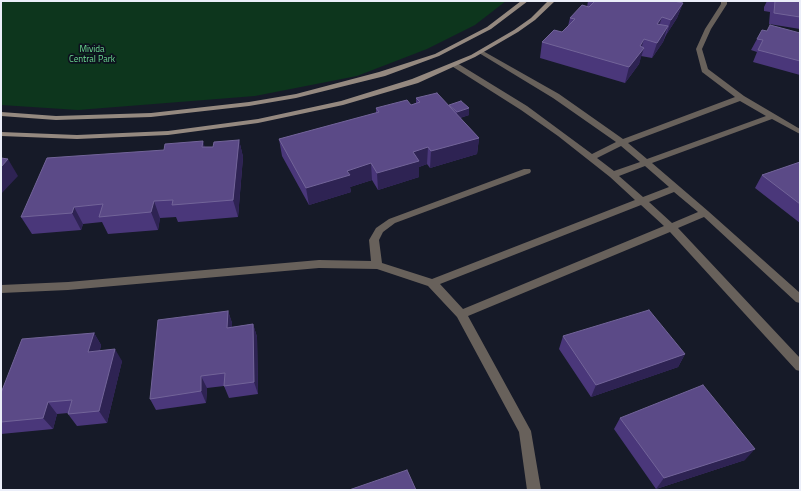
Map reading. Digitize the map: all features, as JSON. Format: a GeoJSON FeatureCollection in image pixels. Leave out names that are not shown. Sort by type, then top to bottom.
{"type":"FeatureCollection","features":[{"type":"Feature","properties":{"kind":"street"},"geometry":{"type":"LineString","coordinates":[[1,114],[56,118],[151,115],[249,104],[304,94],[382,74],[437,54],[489,28],[525,1]]}},
{"type":"Feature","properties":{"kind":"street"},"geometry":{"type":"LineString","coordinates":[[1,134],[76,137],[122,136],[221,127],[302,113],[388,90],[454,65],[481,52],[516,31],[533,19],[552,1]]}},
{"type":"Feature","properties":{"kind":"street"},"geometry":{"type":"LineString","coordinates":[[724,1],[724,4],[708,29],[698,49],[705,70],[741,98],[800,132]]}},
{"type":"Feature","properties":{"kind":"street"},"geometry":{"type":"LineString","coordinates":[[481,52],[556,96],[622,142],[705,213],[800,299]]}},
{"type":"Feature","properties":{"kind":"street"},"geometry":{"type":"LineString","coordinates":[[454,65],[524,108],[591,158],[642,201],[671,227],[800,366]]}},
{"type":"Feature","properties":{"kind":"street"},"geometry":{"type":"LineString","coordinates":[[591,158],[622,142],[741,98]]}},
{"type":"Feature","properties":{"kind":"street"},"geometry":{"type":"LineString","coordinates":[[612,175],[772,116]]}},
{"type":"Feature","properties":{"kind":"street"},"geometry":{"type":"LineString","coordinates":[[377,265],[374,240],[379,230],[392,221],[527,171]]}},
{"type":"Feature","properties":{"kind":"street"},"geometry":{"type":"LineString","coordinates":[[432,283],[675,188]]}},
{"type":"Feature","properties":{"kind":"street"},"geometry":{"type":"LineString","coordinates":[[461,314],[705,213]]}},
{"type":"Feature","properties":{"kind":"street"},"geometry":{"type":"LineString","coordinates":[[1,289],[68,286],[319,264],[377,265],[432,283],[461,314],[525,431],[534,490]]}},
{"type":"Feature","properties":{"kind":"green space","name":"Mivida Central Park"},"geometry":{"type":"Polygon","coordinates":[[[1,1],[506,1],[475,25],[427,49],[357,76],[255,96],[78,110],[1,105],[1,1]]]}},
{"type":"Feature","properties":{"kind":"building"},"geometry":{"type":"Polygon","coordinates":[[[595,1],[674,1],[683,3],[671,20],[662,17],[657,24],[668,26],[657,43],[644,39],[640,46],[644,48],[629,67],[542,42],[554,30],[562,32],[575,19],[570,18],[582,5],[589,7],[595,1]]]}},
{"type":"Feature","properties":{"kind":"building"},"geometry":{"type":"Polygon","coordinates":[[[775,1],[800,1],[800,17],[774,13],[775,1]]]}},
{"type":"Feature","properties":{"kind":"building"},"geometry":{"type":"Polygon","coordinates":[[[770,25],[800,33],[800,61],[758,50],[763,40],[757,39],[762,30],[767,31],[770,25]]]}},
{"type":"Feature","properties":{"kind":"building"},"geometry":{"type":"Polygon","coordinates":[[[437,93],[479,138],[431,151],[428,147],[413,152],[419,161],[377,173],[371,163],[347,171],[350,175],[306,188],[279,139],[379,112],[376,108],[407,100],[411,105],[420,102],[416,98],[437,93]]]}},
{"type":"Feature","properties":{"kind":"building"},"geometry":{"type":"Polygon","coordinates":[[[461,101],[469,108],[457,112],[449,105],[461,101]]]}},
{"type":"Feature","properties":{"kind":"building"},"geometry":{"type":"Polygon","coordinates":[[[239,140],[233,200],[172,205],[173,200],[154,201],[151,212],[99,217],[103,204],[74,207],[72,213],[21,217],[47,158],[164,150],[165,144],[203,141],[202,147],[213,147],[214,142],[239,140]]]}},
{"type":"Feature","properties":{"kind":"building"},"geometry":{"type":"Polygon","coordinates":[[[1,158],[8,159],[1,167],[1,158]]]}},
{"type":"Feature","properties":{"kind":"building"},"geometry":{"type":"Polygon","coordinates":[[[800,162],[800,204],[762,175],[800,162]]]}},
{"type":"Feature","properties":{"kind":"building"},"geometry":{"type":"Polygon","coordinates":[[[649,310],[685,354],[596,385],[563,336],[649,310]]]}},
{"type":"Feature","properties":{"kind":"building"},"geometry":{"type":"Polygon","coordinates":[[[228,311],[227,328],[253,324],[254,382],[224,386],[225,373],[201,376],[201,391],[150,399],[158,320],[228,311]]]}},
{"type":"Feature","properties":{"kind":"building"},"geometry":{"type":"Polygon","coordinates":[[[94,333],[88,352],[115,349],[99,411],[68,414],[72,400],[48,402],[43,418],[1,422],[1,393],[22,339],[94,333]]]}},
{"type":"Feature","properties":{"kind":"building"},"geometry":{"type":"Polygon","coordinates":[[[703,385],[755,449],[664,478],[620,418],[703,385]]]}},
{"type":"Feature","properties":{"kind":"building"},"geometry":{"type":"Polygon","coordinates":[[[407,470],[416,490],[349,490],[407,470]]]}}]}
